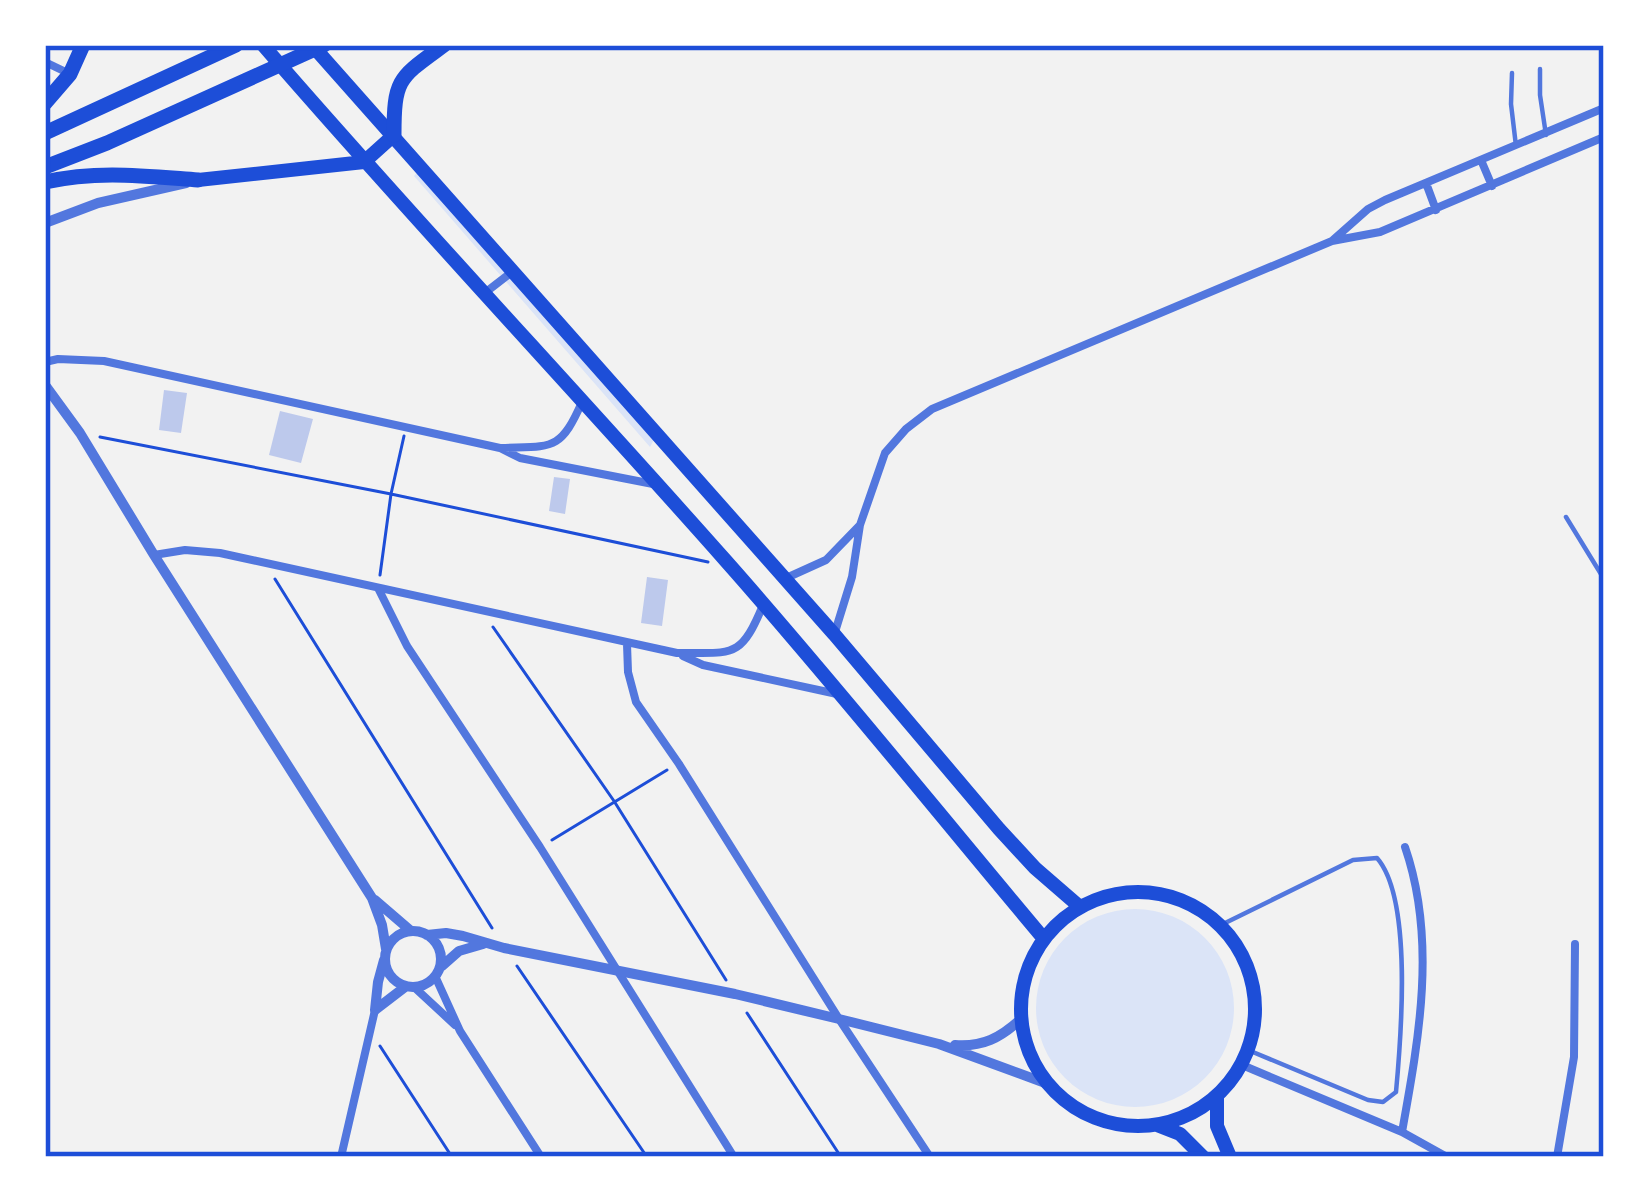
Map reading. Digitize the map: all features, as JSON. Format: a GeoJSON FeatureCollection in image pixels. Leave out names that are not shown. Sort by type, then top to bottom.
{"type":"FeatureCollection","features":[{"type":"Feature","properties":{"kind":"highway"},"geometry":{"type":"LineString","coordinates":[[45,103],[70,74],[83,45]]}},
{"type":"Feature","properties":{"kind":"highway"},"geometry":{"type":"LineString","coordinates":[[45,167],[324,45]]}},
{"type":"Feature","properties":{"kind":"highway"},"geometry":{"type":"LineString","coordinates":[[394,135],[397,86],[408,71],[444,45]]}},
{"type":"Feature","properties":{"kind":"highway"},"geometry":{"type":"LineString","coordinates":[[45,133],[233,47]]}},
{"type":"Feature","properties":{"kind":"highway"},"geometry":{"type":"LineString","coordinates":[[45,182],[109,173],[198,180]]}},
{"type":"Feature","properties":{"kind":"main road"},"geometry":{"type":"LineString","coordinates":[[263,45],[731,566],[1044,939]]}},
{"type":"Feature","properties":{"kind":"main road"},"geometry":{"type":"LineString","coordinates":[[312,45],[834,634],[1000,829],[1080,907]]}},
{"type":"Feature","properties":{"kind":"main road"},"geometry":{"type":"LineString","coordinates":[[198,180],[364,162],[394,135]]}},
{"type":"Feature","properties":{"kind":"main road"},"geometry":{"type":"LineString","coordinates":[[1154,892],[1190,903],[1221,925],[1244,956],[1256,992],[1255,1030],[1245,1058],[1217,1097],[1189,1115],[1157,1125],[1127,1126],[1097,1119],[1070,1105],[1048,1084],[1030,1054],[1021,1019],[1022,991],[1030,963],[1054,927],[1080,907],[1116,894],[1154,892]]}},
{"type":"Feature","properties":{"kind":"main road"},"geometry":{"type":"LineString","coordinates":[[1217,1097],[1217,1126],[1230,1157]]}},
{"type":"Feature","properties":{"kind":"main road"},"geometry":{"type":"LineString","coordinates":[[1157,1125],[1180,1134],[1203,1157]]}},
{"type":"Feature","properties":{"kind":"street"},"geometry":{"type":"LineString","coordinates":[[45,62],[70,74]]}},
{"type":"Feature","properties":{"kind":"street"},"geometry":{"type":"LineString","coordinates":[[1332,241],[1368,209],[1604,108]]}},
{"type":"Feature","properties":{"kind":"street"},"geometry":{"type":"LineString","coordinates":[[834,634],[852,578],[860,525],[885,453],[932,409],[1332,241],[1380,232],[1604,137]]}},
{"type":"Feature","properties":{"kind":"street"},"geometry":{"type":"LineString","coordinates":[[1481,160],[1492,186]]}},
{"type":"Feature","properties":{"kind":"street"},"geometry":{"type":"LineString","coordinates":[[45,223],[98,203],[198,180]]}},
{"type":"Feature","properties":{"kind":"street"},"geometry":{"type":"LineString","coordinates":[[1426,183],[1436,210]]}},
{"type":"Feature","properties":{"kind":"street"},"geometry":{"type":"LineString","coordinates":[[484,293],[514,271]]}},
{"type":"Feature","properties":{"kind":"street"},"geometry":{"type":"LineString","coordinates":[[45,362],[104,362],[500,448],[549,446],[560,441],[583,400]]}},
{"type":"Feature","properties":{"kind":"street"},"geometry":{"type":"LineString","coordinates":[[45,385],[80,433],[372,898],[382,925],[390,976],[460,1030]]}},
{"type":"Feature","properties":{"kind":"street"},"geometry":{"type":"LineString","coordinates":[[500,448],[520,458],[658,485]]}},
{"type":"Feature","properties":{"kind":"street"},"geometry":{"type":"LineString","coordinates":[[783,579],[826,560],[860,525]]}},
{"type":"Feature","properties":{"kind":"street"},"geometry":{"type":"LineString","coordinates":[[154,555],[185,550],[220,553],[676,653],[729,652],[741,647],[763,605]]}},
{"type":"Feature","properties":{"kind":"street"},"geometry":{"type":"LineString","coordinates":[[378,588],[407,646],[540,847],[734,1157]]}},
{"type":"Feature","properties":{"kind":"street"},"geometry":{"type":"LineString","coordinates":[[627,644],[636,702],[930,1157]]}},
{"type":"Feature","properties":{"kind":"street"},"geometry":{"type":"LineString","coordinates":[[676,653],[703,665],[840,694]]}},
{"type":"Feature","properties":{"kind":"street"},"geometry":{"type":"LineString","coordinates":[[1402,1132],[1417,1050],[1423,976],[1422,918],[1405,847]]}},
{"type":"Feature","properties":{"kind":"street"},"geometry":{"type":"LineString","coordinates":[[372,898],[411,931],[446,933],[735,994],[939,1044],[1048,1084]]}},
{"type":"Feature","properties":{"kind":"street"},"geometry":{"type":"LineString","coordinates":[[341,1157],[385,954],[396,936],[411,931]]}},
{"type":"Feature","properties":{"kind":"street"},"geometry":{"type":"LineString","coordinates":[[428,935],[439,950],[437,972],[460,1030],[542,1157]]}},
{"type":"Feature","properties":{"kind":"street"},"geometry":{"type":"LineString","coordinates":[[375,1010],[410,987],[426,984],[459,951],[486,943]]}},
{"type":"Feature","properties":{"kind":"street"},"geometry":{"type":"LineString","coordinates":[[1557,1157],[1574,1057],[1576,944]]}},
{"type":"Feature","properties":{"kind":"street"},"geometry":{"type":"LineString","coordinates":[[939,1044],[979,1046],[1021,1019]]}},
{"type":"Feature","properties":{"kind":"street"},"geometry":{"type":"LineString","coordinates":[[1245,1058],[1447,1157]]}},
{"type":"Feature","properties":{"kind":"lane"},"geometry":{"type":"LineString","coordinates":[[1540,69],[1546,134]]}},
{"type":"Feature","properties":{"kind":"lane"},"geometry":{"type":"LineString","coordinates":[[1512,73],[1516,146]]}},
{"type":"Feature","properties":{"kind":"lane"},"geometry":{"type":"LineString","coordinates":[[1566,517],[1604,579]]}},
{"type":"Feature","properties":{"kind":"lane"},"geometry":{"type":"LineString","coordinates":[[1221,925],[1353,860],[1377,859],[1387,870],[1397,919],[1401,1009],[1396,1092],[1383,1102],[1368,1100],[1245,1058]]}},
{"type":"Feature","properties":{"kind":"lane"},"geometry":{"type":"LineString","coordinates":[[1401,1009],[1420,1017]]}},
{"type":"Feature","properties":{"kind":"path"},"geometry":{"type":"LineString","coordinates":[[378,588],[406,428]]}},
{"type":"Feature","properties":{"kind":"path"},"geometry":{"type":"LineString","coordinates":[[80,433],[731,566]]}},
{"type":"Feature","properties":{"kind":"path"},"geometry":{"type":"LineString","coordinates":[[265,562],[504,948],[647,1157]]}},
{"type":"Feature","properties":{"kind":"path"},"geometry":{"type":"LineString","coordinates":[[483,612],[614,802],[842,1157]]}},
{"type":"Feature","properties":{"kind":"path"},"geometry":{"type":"LineString","coordinates":[[540,847],[679,764]]}},
{"type":"Feature","properties":{"kind":"path"},"geometry":{"type":"LineString","coordinates":[[369,1030],[452,1157]]}},
{"type":"Feature","properties":{"kind":"shaded area"},"geometry":{"type":"Polygon","coordinates":[[[423,166],[657,434],[650,447],[414,176],[423,166]]]}},
{"type":"Feature","properties":{"kind":"shaded area"},"geometry":{"type":"Polygon","coordinates":[[[1135,909],[1173,917],[1205,938],[1226,970],[1234,1008],[1226,1046],[1205,1078],[1173,1099],[1135,1107],[1097,1099],[1065,1078],[1044,1046],[1036,1008],[1044,970],[1065,938],[1097,917],[1135,909]]]}},
{"type":"Feature","properties":{"kind":"building"},"geometry":{"type":"Polygon","coordinates":[[[164,390],[187,393],[181,433],[159,430],[164,390]]]}},
{"type":"Feature","properties":{"kind":"building"},"geometry":{"type":"Polygon","coordinates":[[[280,411],[313,419],[301,463],[269,455],[280,411]]]}},
{"type":"Feature","properties":{"kind":"building"},"geometry":{"type":"Polygon","coordinates":[[[554,477],[570,479],[565,514],[549,511],[554,477]]]}},
{"type":"Feature","properties":{"kind":"building"},"geometry":{"type":"Polygon","coordinates":[[[647,577],[668,580],[662,626],[641,623],[647,577]]]}}]}
